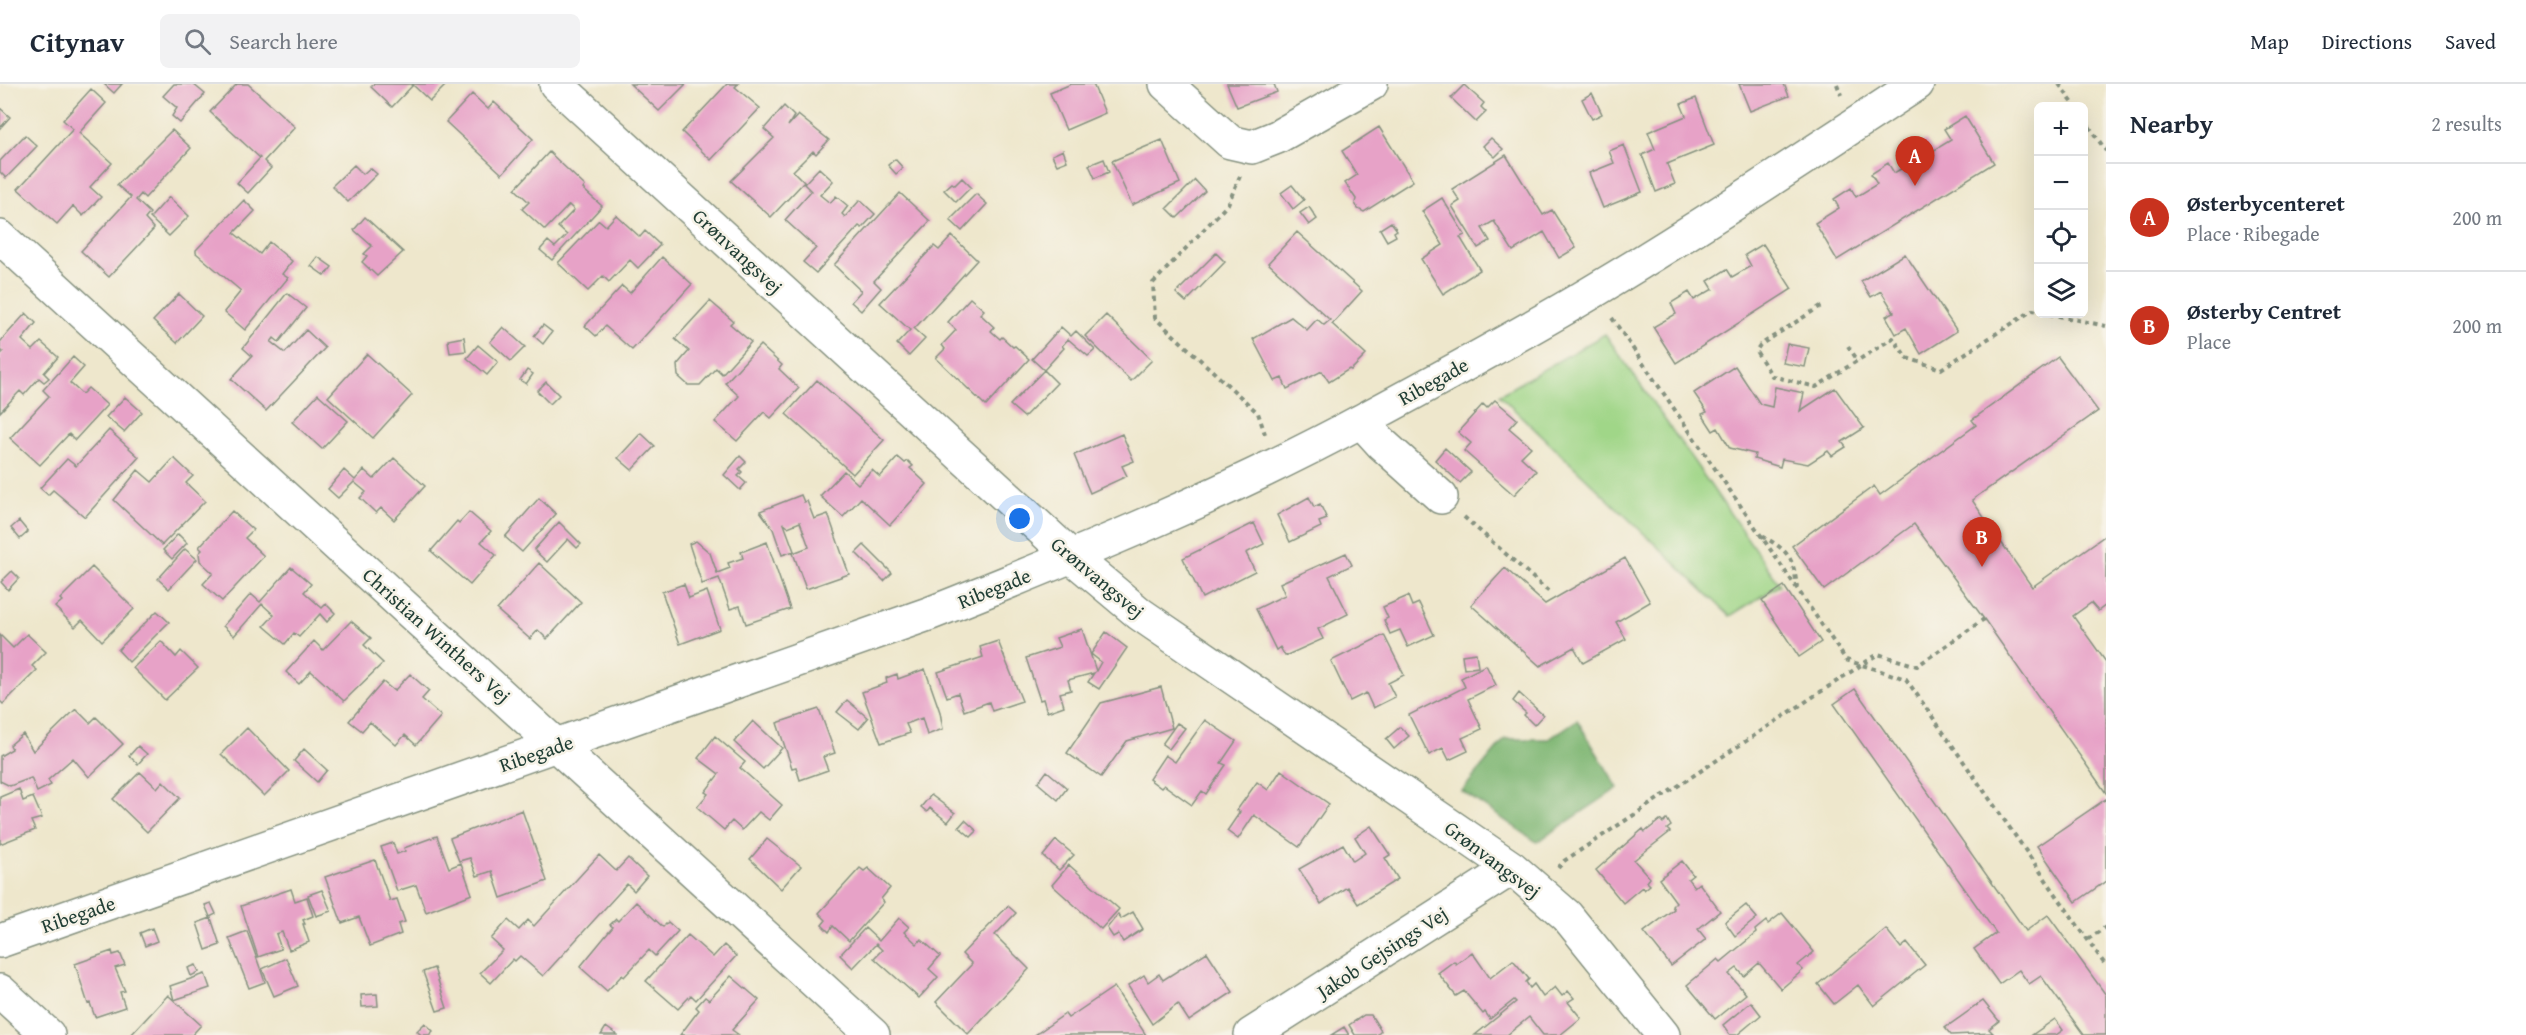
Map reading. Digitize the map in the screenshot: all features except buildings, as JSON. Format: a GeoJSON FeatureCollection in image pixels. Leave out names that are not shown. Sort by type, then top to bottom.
{"type":"FeatureCollection","features":[{"type":"Feature","properties":{"kind":"street","name":"Grønvangsvej"},"geometry":{"type":"LineString","coordinates":[[556,84],[1072,557],[1140,614],[1523,878],[1567,915],[1663,1035]]}},
{"type":"Feature","properties":{"kind":"street"},"geometry":{"type":"LineString","coordinates":[[1166,84],[1230,142],[1252,147],[1277,137],[1371,84]]}},
{"type":"Feature","properties":{"kind":"street","name":"Ribegade"},"geometry":{"type":"LineString","coordinates":[[0,941],[931,613],[1072,557],[1361,421],[1593,291],[1755,191],[1917,84]]}},
{"type":"Feature","properties":{"kind":"street","name":"Christian Winthers Vej"},"geometry":{"type":"LineString","coordinates":[[0,237],[873,1035]]}},
{"type":"Feature","properties":{"kind":"street"},"geometry":{"type":"LineString","coordinates":[[1361,421],[1381,443],[1441,497]]}},
{"type":"Feature","properties":{"kind":"street","name":"Jakob Gejsings Vej"},"geometry":{"type":"LineString","coordinates":[[1251,1035],[1523,878]]}},
{"type":"Feature","properties":{"kind":"street"},"geometry":{"type":"LineString","coordinates":[[0,991],[48,1035]]}},
{"type":"Feature","properties":{"kind":"path"},"geometry":{"type":"LineString","coordinates":[[1837,84],[1841,95]]}},
{"type":"Feature","properties":{"kind":"path"},"geometry":{"type":"LineString","coordinates":[[2059,84],[2072,102]]}},
{"type":"Feature","properties":{"kind":"path"},"geometry":{"type":"LineString","coordinates":[[2088,125],[2106,151]]}},
{"type":"Feature","properties":{"kind":"path"},"geometry":{"type":"LineString","coordinates":[[1247,146],[1237,188],[1228,204],[1153,283],[1155,318],[1258,413],[1278,462]]}},
{"type":"Feature","properties":{"kind":"path"},"geometry":{"type":"LineString","coordinates":[[1593,291],[1846,660],[1906,679],[2106,966]]}},
{"type":"Feature","properties":{"kind":"path"},"geometry":{"type":"LineString","coordinates":[[1821,306],[1760,345],[1756,351],[1772,376],[1816,387],[1893,338],[1907,358],[1941,369],[2034,310]]}},
{"type":"Feature","properties":{"kind":"path"},"geometry":{"type":"LineString","coordinates":[[2068,318],[2106,326]]}},
{"type":"Feature","properties":{"kind":"path"},"geometry":{"type":"LineString","coordinates":[[1848,346],[1858,361]]}},
{"type":"Feature","properties":{"kind":"path"},"geometry":{"type":"LineString","coordinates":[[1441,497],[1548,591]]}},
{"type":"Feature","properties":{"kind":"path"},"geometry":{"type":"LineString","coordinates":[[1762,536],[1782,547],[1795,566],[1798,589]]}},
{"type":"Feature","properties":{"kind":"path"},"geometry":{"type":"LineString","coordinates":[[1523,878],[1564,861],[1878,654],[1917,666],[1984,619]]}},
{"type":"Feature","properties":{"kind":"path"},"geometry":{"type":"LineString","coordinates":[[2088,939],[2106,927]]}},
{"type":"Feature","properties":{"kind":"green space"},"geometry":{"type":"Polygon","coordinates":[[[1605,334],[1780,585],[1730,616],[1499,395],[1605,334]]]}},
{"type":"Feature","properties":{"kind":"green space"},"geometry":{"type":"Polygon","coordinates":[[[1577,720],[1618,788],[1537,842],[1462,791],[1505,739],[1549,739],[1577,720]]]}},
{"type":"Feature","properties":{"kind":"place","name":"Østerbycenteret"},"geometry":{"type":"Point","coordinates":[1915,186]}},
{"type":"Feature","properties":{"kind":"place","name":"Østerby Centret"},"geometry":{"type":"Point","coordinates":[1982,567]}}]}
